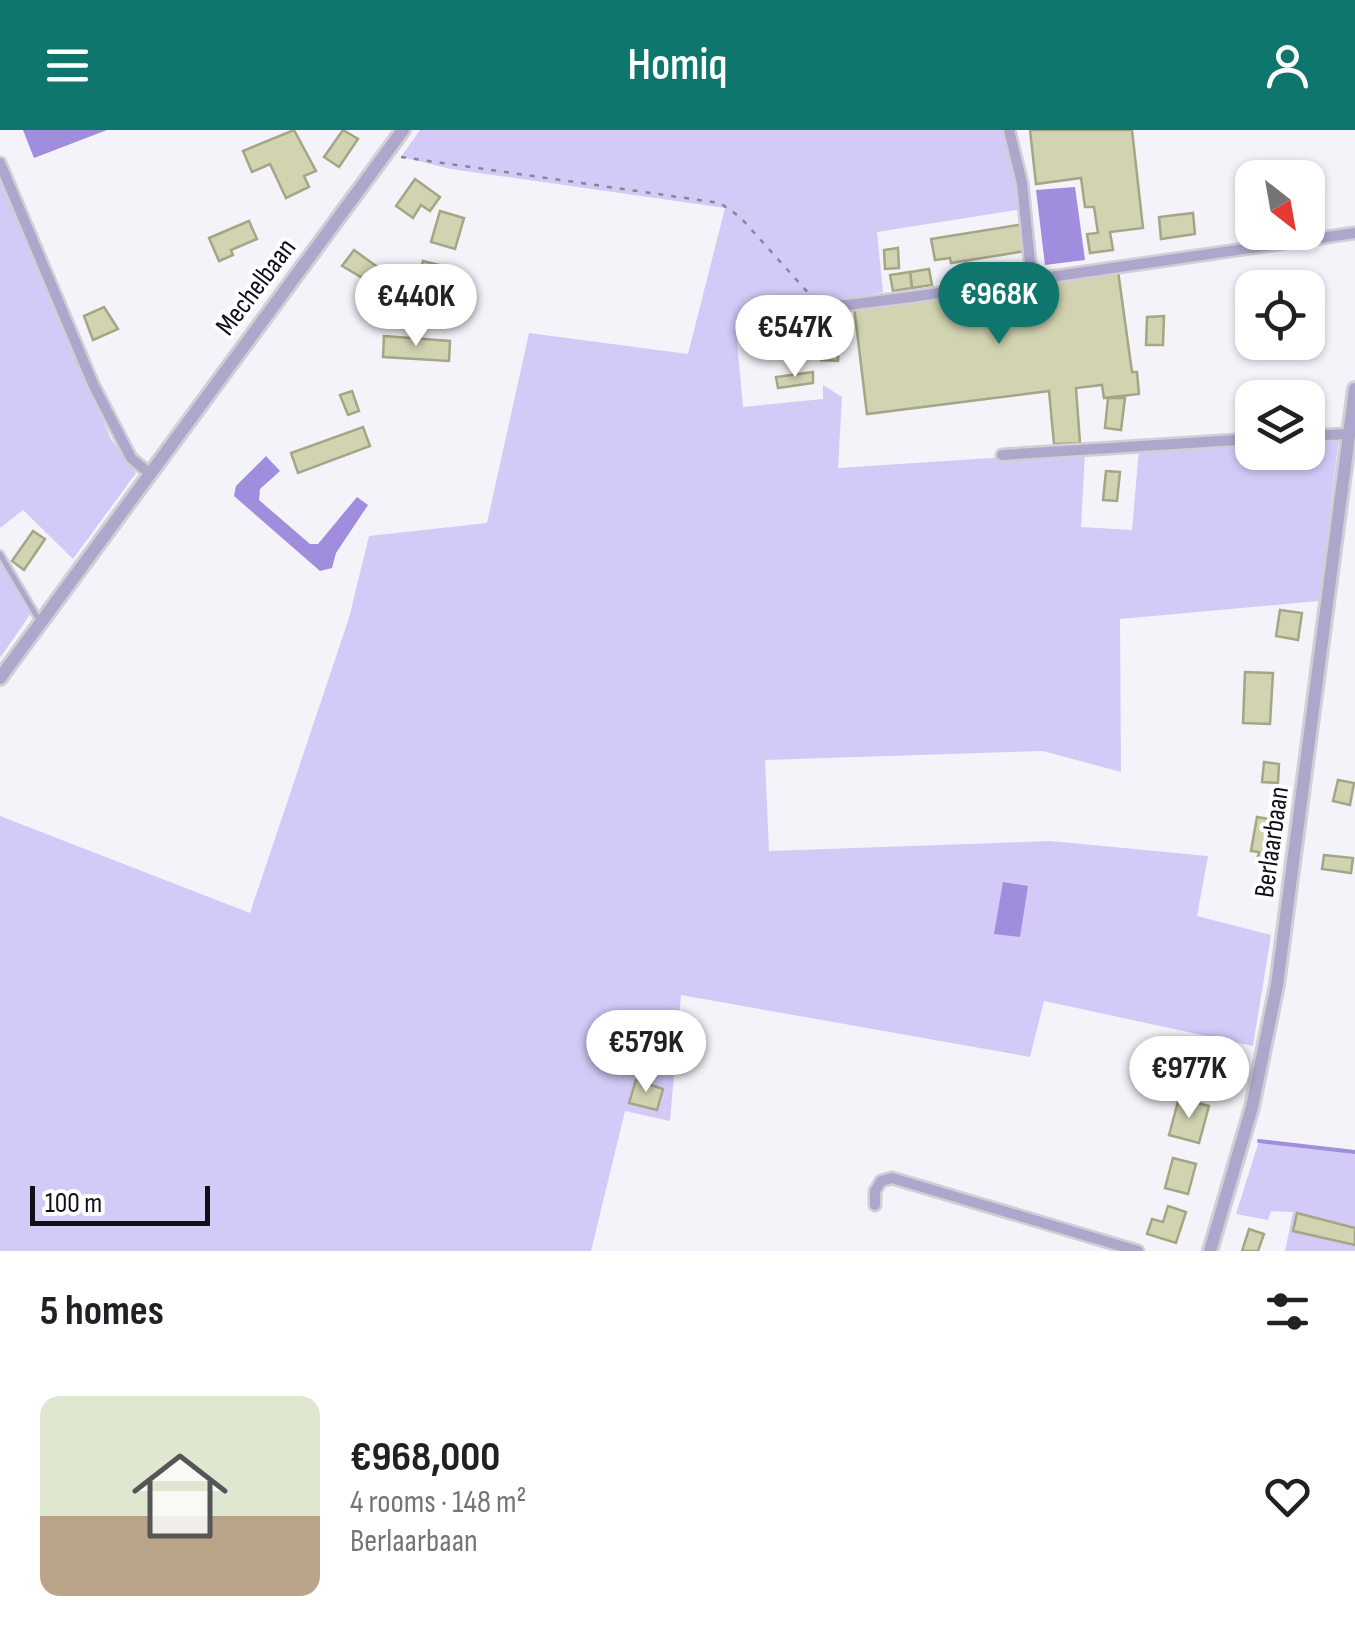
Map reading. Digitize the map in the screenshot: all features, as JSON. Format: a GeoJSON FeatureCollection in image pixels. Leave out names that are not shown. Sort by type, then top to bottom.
{"type":"FeatureCollection","features":[{"type":"Feature","properties":{"kind":"street","name":"Mechelbaan"},"geometry":{"type":"LineString","coordinates":[[0,678],[403,130]]}},
{"type":"Feature","properties":{"kind":"street"},"geometry":{"type":"LineString","coordinates":[[1009,130],[1022,183],[1030,262],[1037,278]]}},
{"type":"Feature","properties":{"kind":"street"},"geometry":{"type":"LineString","coordinates":[[0,163],[101,400],[131,458],[148,473]]}},
{"type":"Feature","properties":{"kind":"street"},"geometry":{"type":"LineString","coordinates":[[817,305],[858,304],[1355,233]]}},
{"type":"Feature","properties":{"kind":"street","name":"Berlaarbaan"},"geometry":{"type":"LineString","coordinates":[[1210,1251],[1252,1107],[1277,985],[1355,389]]}},
{"type":"Feature","properties":{"kind":"street"},"geometry":{"type":"LineString","coordinates":[[1325,435],[1347,434]]}},
{"type":"Feature","properties":{"kind":"street"},"geometry":{"type":"LineString","coordinates":[[1002,454],[1235,441]]}},
{"type":"Feature","properties":{"kind":"street"},"geometry":{"type":"LineString","coordinates":[[874,1205],[881,1181],[892,1178],[1138,1251]]}},
{"type":"Feature","properties":{"kind":"lane"},"geometry":{"type":"LineString","coordinates":[[0,554],[40,622]]}},
{"type":"Feature","properties":{"kind":"path"},"geometry":{"type":"LineString","coordinates":[[401,157],[720,204],[740,216],[817,305]]}},
{"type":"Feature","properties":{"kind":"shaded area"},"geometry":{"type":"Polygon","coordinates":[[[23,130],[107,130],[34,158],[23,130]]]}},
{"type":"Feature","properties":{"kind":"shaded area"},"geometry":{"type":"Polygon","coordinates":[[[420,130],[1005,130],[1022,209],[877,232],[883,292],[735,320],[743,407],[823,399],[823,385],[842,397],[838,468],[1085,452],[1081,527],[1132,530],[1139,448],[1235,442],[1235,470],[1325,470],[1325,437],[1339,436],[1319,601],[1120,619],[1121,772],[1043,751],[765,760],[769,851],[1050,841],[1208,856],[1197,916],[1271,935],[1253,1046],[1044,1001],[1030,1057],[681,995],[670,1121],[625,1111],[591,1251],[0,1251],[0,816],[250,913],[349,618],[369,536],[487,523],[529,333],[688,354],[725,208],[451,169],[401,157],[420,130]]]}},
{"type":"Feature","properties":{"kind":"shaded area"},"geometry":{"type":"Polygon","coordinates":[[[0,182],[111,439],[136,473],[73,559],[23,510],[0,528],[0,182]]]}},
{"type":"Feature","properties":{"kind":"shaded area"},"geometry":{"type":"Polygon","coordinates":[[[1075,187],[1085,260],[1045,265],[1036,190],[1075,187]]]}},
{"type":"Feature","properties":{"kind":"shaded area"},"geometry":{"type":"Polygon","coordinates":[[[266,456],[280,471],[260,489],[259,500],[310,544],[318,544],[357,497],[368,505],[336,553],[332,568],[320,571],[234,496],[236,486],[266,456]]]}},
{"type":"Feature","properties":{"kind":"shaded area"},"geometry":{"type":"Polygon","coordinates":[[[0,560],[31,613],[0,658],[0,560]]]}},
{"type":"Feature","properties":{"kind":"shaded area"},"geometry":{"type":"Polygon","coordinates":[[[1003,882],[1028,886],[1020,937],[994,934],[1003,882]]]}},
{"type":"Feature","properties":{"kind":"shaded area"},"geometry":{"type":"Polygon","coordinates":[[[1259,1141],[1355,1152],[1355,1251],[1285,1251],[1293,1212],[1271,1211],[1268,1220],[1236,1214],[1259,1141]]]}},
{"type":"Feature","properties":{"kind":"building"},"geometry":{"type":"Polygon","coordinates":[[[294,130],[316,171],[304,176],[309,187],[286,198],[270,164],[252,172],[243,151],[294,130]]]}},
{"type":"Feature","properties":{"kind":"building"},"geometry":{"type":"Polygon","coordinates":[[[343,130],[358,139],[339,167],[324,157],[343,130]]]}},
{"type":"Feature","properties":{"kind":"building"},"geometry":{"type":"Polygon","coordinates":[[[1030,130],[1132,130],[1143,228],[1110,232],[1113,250],[1090,253],[1087,234],[1098,233],[1094,207],[1085,207],[1081,178],[1036,184],[1030,130]]]}},
{"type":"Feature","properties":{"kind":"building"},"geometry":{"type":"Polygon","coordinates":[[[415,179],[440,197],[430,211],[421,205],[413,218],[396,206],[415,179]]]}},
{"type":"Feature","properties":{"kind":"building"},"geometry":{"type":"Polygon","coordinates":[[[440,211],[464,218],[455,249],[431,242],[440,211]]]}},
{"type":"Feature","properties":{"kind":"building"},"geometry":{"type":"Polygon","coordinates":[[[1193,213],[1195,234],[1161,239],[1159,217],[1193,213]]]}},
{"type":"Feature","properties":{"kind":"building"},"geometry":{"type":"Polygon","coordinates":[[[249,221],[257,239],[231,250],[233,255],[219,261],[209,238],[249,221]]]}},
{"type":"Feature","properties":{"kind":"building"},"geometry":{"type":"Polygon","coordinates":[[[1024,224],[1026,251],[951,263],[950,258],[935,260],[931,239],[1024,224]]]}},
{"type":"Feature","properties":{"kind":"building"},"geometry":{"type":"Polygon","coordinates":[[[898,248],[899,268],[885,269],[884,250],[898,248]]]}},
{"type":"Feature","properties":{"kind":"building"},"geometry":{"type":"Polygon","coordinates":[[[354,250],[383,271],[373,284],[342,266],[354,250]]]}},
{"type":"Feature","properties":{"kind":"building"},"geometry":{"type":"Polygon","coordinates":[[[423,261],[447,267],[431,324],[408,318],[423,261]]]}},
{"type":"Feature","properties":{"kind":"building"},"geometry":{"type":"Polygon","coordinates":[[[929,269],[932,285],[912,288],[910,272],[929,269]]]}},
{"type":"Feature","properties":{"kind":"building"},"geometry":{"type":"Polygon","coordinates":[[[1118,271],[1132,372],[1137,372],[1139,394],[1104,398],[1102,385],[1076,388],[1080,443],[1054,444],[1049,391],[867,414],[854,307],[1118,271]]]}},
{"type":"Feature","properties":{"kind":"building"},"geometry":{"type":"Polygon","coordinates":[[[910,272],[912,288],[893,291],[890,275],[910,272]]]}},
{"type":"Feature","properties":{"kind":"building"},"geometry":{"type":"Polygon","coordinates":[[[104,307],[118,329],[93,340],[84,316],[104,307]]]}},
{"type":"Feature","properties":{"kind":"building"},"geometry":{"type":"Polygon","coordinates":[[[824,314],[841,315],[839,338],[822,337],[824,314]]]}},
{"type":"Feature","properties":{"kind":"building"},"geometry":{"type":"Polygon","coordinates":[[[1164,316],[1163,345],[1146,345],[1147,317],[1164,316]]]}},
{"type":"Feature","properties":{"kind":"building"},"geometry":{"type":"Polygon","coordinates":[[[384,336],[450,341],[449,361],[383,357],[384,336]]]}},
{"type":"Feature","properties":{"kind":"building"},"geometry":{"type":"Polygon","coordinates":[[[822,337],[839,338],[838,361],[821,360],[822,337]]]}},
{"type":"Feature","properties":{"kind":"building"},"geometry":{"type":"Polygon","coordinates":[[[813,372],[813,383],[778,388],[776,377],[813,372]]]}},
{"type":"Feature","properties":{"kind":"building"},"geometry":{"type":"Polygon","coordinates":[[[352,391],[359,411],[348,415],[340,395],[352,391]]]}},
{"type":"Feature","properties":{"kind":"building"},"geometry":{"type":"Polygon","coordinates":[[[1108,398],[1125,398],[1121,430],[1105,428],[1108,398]]]}},
{"type":"Feature","properties":{"kind":"building"},"geometry":{"type":"Polygon","coordinates":[[[363,427],[370,446],[298,473],[291,453],[363,427]]]}},
{"type":"Feature","properties":{"kind":"building"},"geometry":{"type":"Polygon","coordinates":[[[1106,471],[1120,472],[1117,501],[1103,500],[1106,471]]]}},
{"type":"Feature","properties":{"kind":"building"},"geometry":{"type":"Polygon","coordinates":[[[33,531],[45,539],[24,570],[12,561],[33,531]]]}},
{"type":"Feature","properties":{"kind":"building"},"geometry":{"type":"Polygon","coordinates":[[[1280,610],[1302,613],[1298,640],[1276,636],[1280,610]]]}},
{"type":"Feature","properties":{"kind":"building"},"geometry":{"type":"Polygon","coordinates":[[[1245,672],[1273,673],[1270,724],[1243,723],[1245,672]]]}},
{"type":"Feature","properties":{"kind":"building"},"geometry":{"type":"Polygon","coordinates":[[[1264,762],[1279,764],[1278,783],[1262,782],[1264,762]]]}},
{"type":"Feature","properties":{"kind":"building"},"geometry":{"type":"Polygon","coordinates":[[[1338,780],[1354,783],[1350,805],[1333,801],[1338,780]]]}},
{"type":"Feature","properties":{"kind":"building"},"geometry":{"type":"Polygon","coordinates":[[[1257,817],[1281,821],[1273,863],[1257,860],[1259,852],[1251,851],[1257,817]]]}},
{"type":"Feature","properties":{"kind":"building"},"geometry":{"type":"Polygon","coordinates":[[[1324,855],[1353,858],[1351,873],[1322,869],[1324,855]]]}},
{"type":"Feature","properties":{"kind":"building"},"geometry":{"type":"Polygon","coordinates":[[[1192,1041],[1217,1047],[1209,1080],[1183,1074],[1192,1041]]]}},
{"type":"Feature","properties":{"kind":"building"},"geometry":{"type":"Polygon","coordinates":[[[636,1080],[663,1089],[657,1110],[629,1103],[636,1080]]]}},
{"type":"Feature","properties":{"kind":"building"},"geometry":{"type":"Polygon","coordinates":[[[1179,1098],[1209,1106],[1199,1143],[1169,1135],[1179,1098]]]}},
{"type":"Feature","properties":{"kind":"building"},"geometry":{"type":"Polygon","coordinates":[[[1173,1158],[1196,1164],[1188,1194],[1165,1188],[1173,1158]]]}},
{"type":"Feature","properties":{"kind":"building"},"geometry":{"type":"Polygon","coordinates":[[[1168,1206],[1186,1212],[1176,1243],[1147,1234],[1152,1219],[1163,1222],[1168,1206]]]}},
{"type":"Feature","properties":{"kind":"building"},"geometry":{"type":"Polygon","coordinates":[[[1297,1213],[1355,1228],[1355,1245],[1293,1231],[1297,1213]]]}},
{"type":"Feature","properties":{"kind":"building"},"geometry":{"type":"Polygon","coordinates":[[[1249,1229],[1264,1234],[1258,1251],[1242,1251],[1249,1229]]]}},
{"type":"Feature","properties":{"kind":"waterway"},"geometry":{"type":"LineString","coordinates":[[1259,1141],[1355,1152]]}}]}
